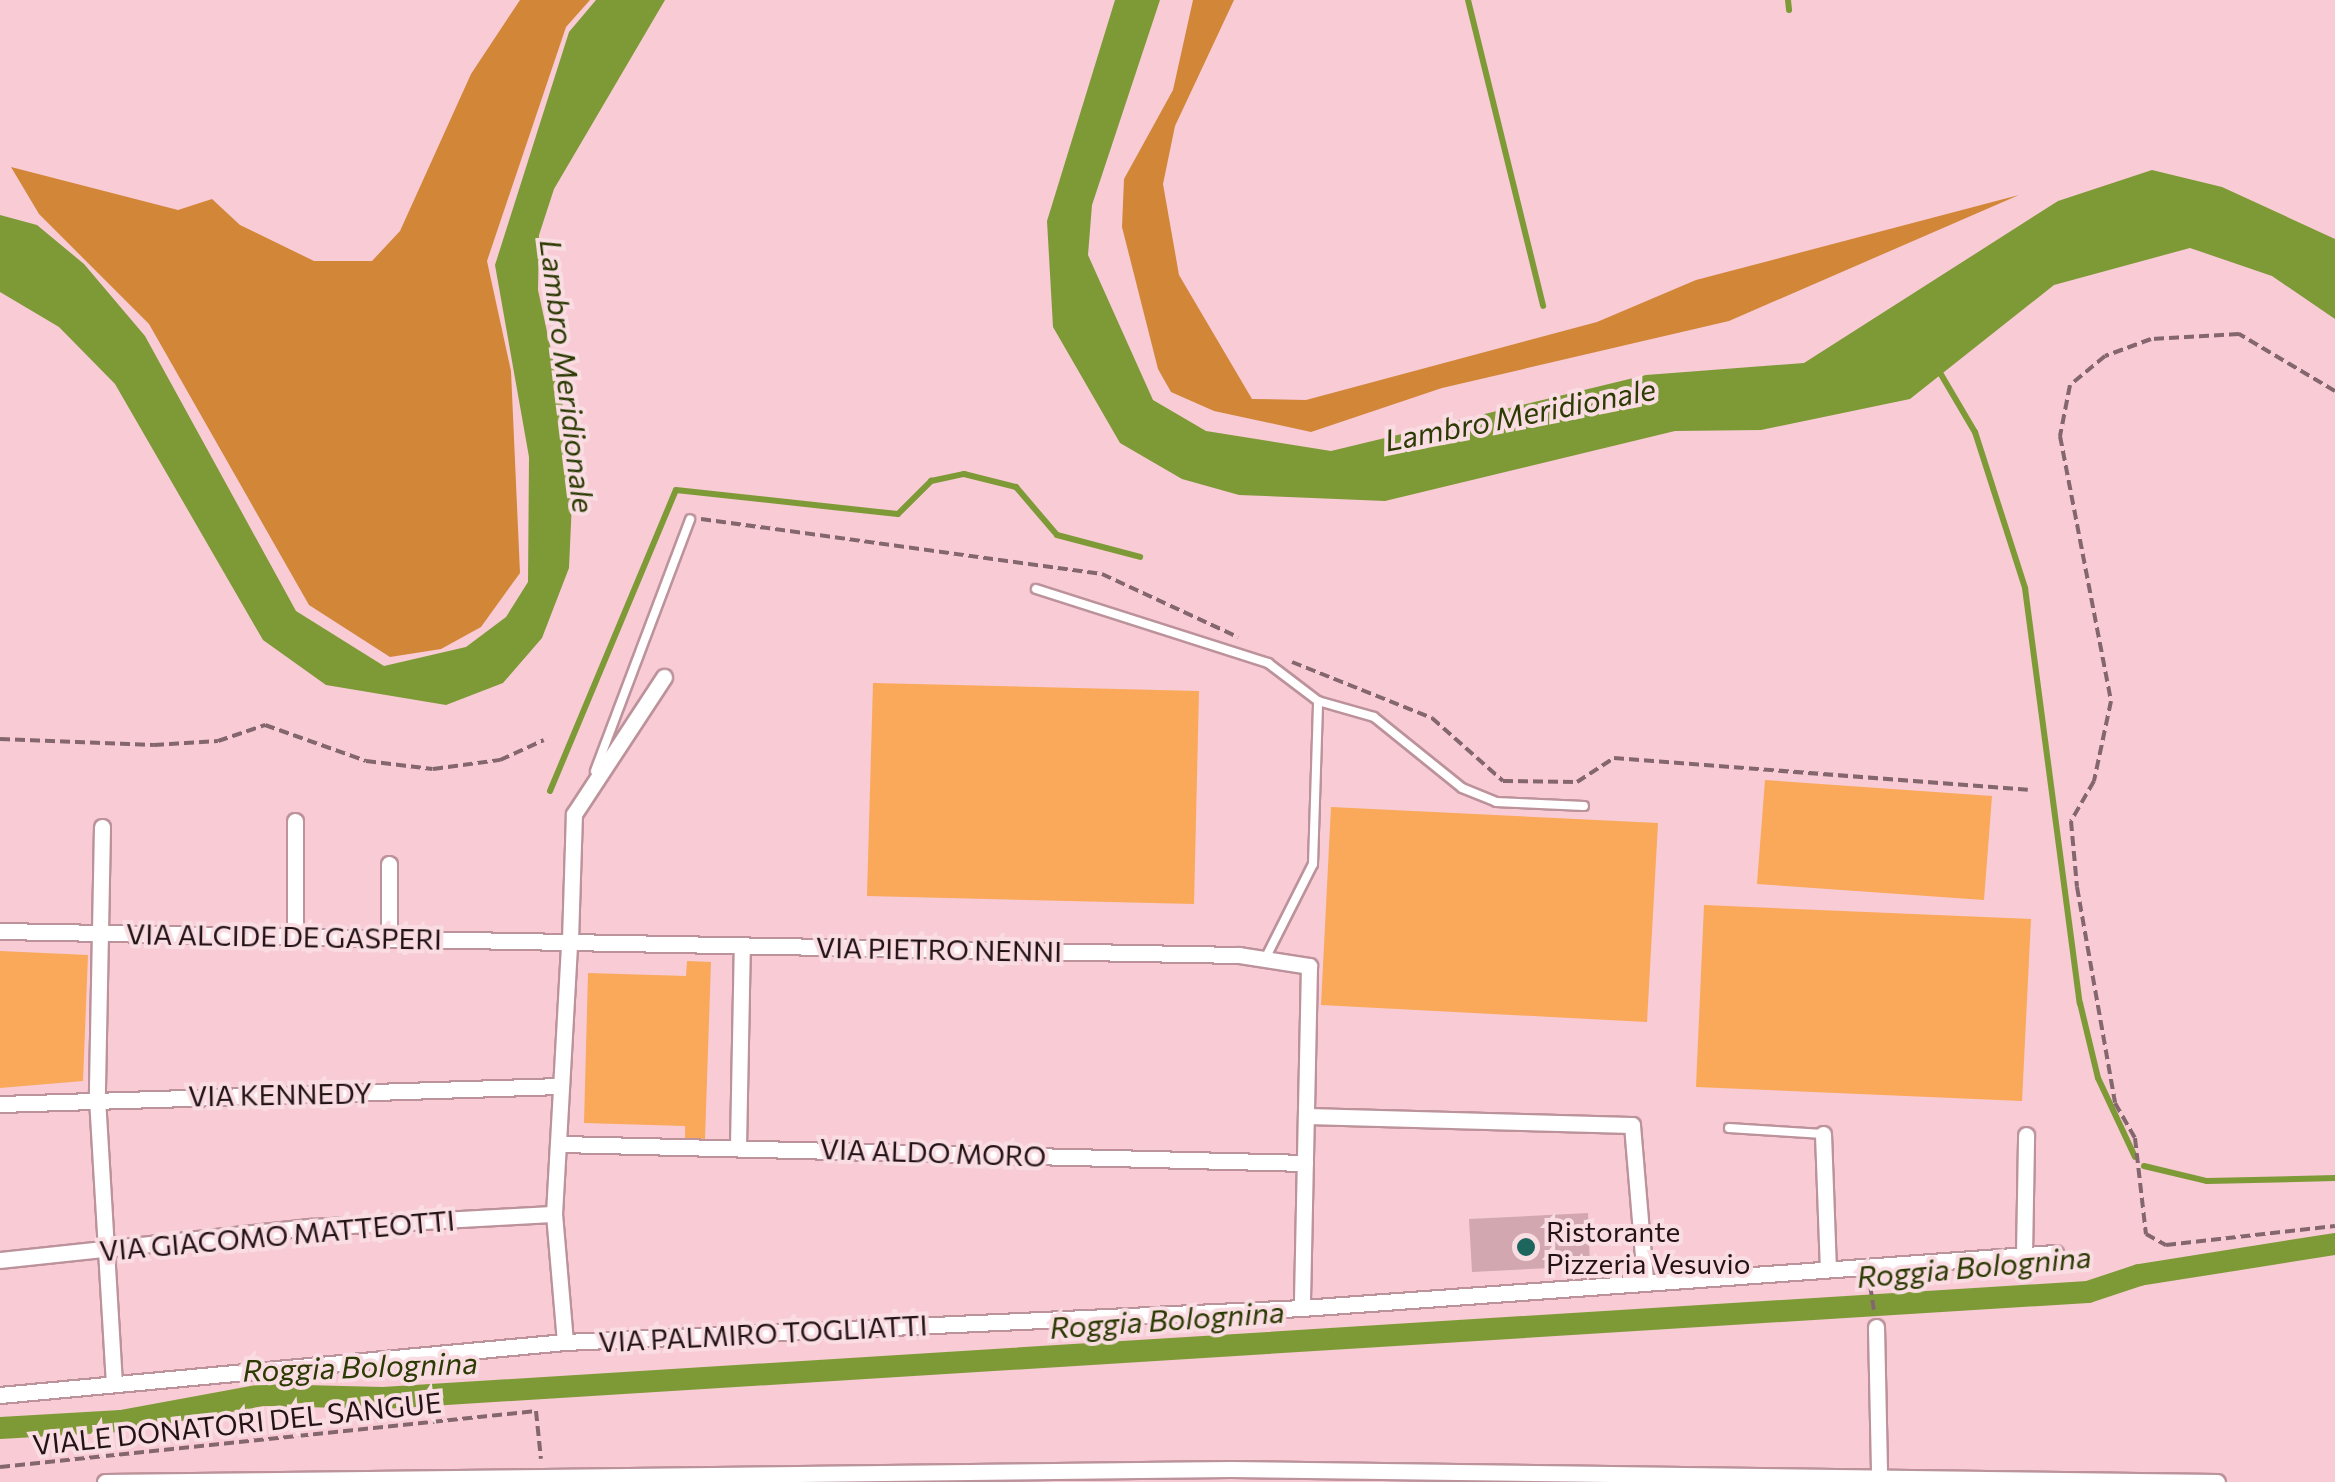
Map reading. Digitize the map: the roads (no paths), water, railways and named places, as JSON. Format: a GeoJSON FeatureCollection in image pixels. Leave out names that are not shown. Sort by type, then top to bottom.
{"type":"FeatureCollection","features":[{"type":"Feature","properties":{"kind":"street","name":"VIA PALMIRO TOGLIATTI"},"geometry":{"type":"LineString","coordinates":[[664,677],[574,814],[561,1144],[554,1214],[565,1342],[1302,1308],[2055,1253]]}},
{"type":"Feature","properties":{"kind":"street"},"geometry":{"type":"LineString","coordinates":[[295,821],[295,934]]}},
{"type":"Feature","properties":{"kind":"street"},"geometry":{"type":"LineString","coordinates":[[102,827],[97,1098],[114,1383]]}},
{"type":"Feature","properties":{"kind":"street"},"geometry":{"type":"LineString","coordinates":[[389,864],[389,936]]}},
{"type":"Feature","properties":{"kind":"street","name":"VIA ALCIDE DE GASPERI"},"geometry":{"type":"LineString","coordinates":[[0,932],[569,941]]}},
{"type":"Feature","properties":{"kind":"street","name":"VIA PIETRO NENNI"},"geometry":{"type":"LineString","coordinates":[[569,941],[1266,956],[1309,966],[1306,1116]]}},
{"type":"Feature","properties":{"kind":"street"},"geometry":{"type":"LineString","coordinates":[[738,1146],[742,945]]}},
{"type":"Feature","properties":{"kind":"street","name":"VIA KENNEDY"},"geometry":{"type":"LineString","coordinates":[[0,1104],[561,1086]]}},
{"type":"Feature","properties":{"kind":"street"},"geometry":{"type":"LineString","coordinates":[[1302,1308],[1306,1116],[1632,1125],[1645,1281]]}},
{"type":"Feature","properties":{"kind":"street"},"geometry":{"type":"LineString","coordinates":[[1823,1134],[1828,1268]]}},
{"type":"Feature","properties":{"kind":"street"},"geometry":{"type":"LineString","coordinates":[[2024,1255],[2026,1135]]}},
{"type":"Feature","properties":{"kind":"street","name":"VIA ALDO MORO"},"geometry":{"type":"LineString","coordinates":[[561,1144],[1305,1162]]}},
{"type":"Feature","properties":{"kind":"street","name":"VIA GIACOMO MATTEOTTI"},"geometry":{"type":"LineString","coordinates":[[0,1260],[554,1214]]}},
{"type":"Feature","properties":{"kind":"street"},"geometry":{"type":"LineString","coordinates":[[1875,1320],[1880,1474]]}},
{"type":"Feature","properties":{"kind":"street"},"geometry":{"type":"LineString","coordinates":[[0,1395],[565,1342]]}},
{"type":"Feature","properties":{"kind":"street"},"geometry":{"type":"LineString","coordinates":[[105,1482],[543,1474],[1880,1474],[2217,1482]]}},
{"type":"Feature","properties":{"kind":"lane"},"geometry":{"type":"LineString","coordinates":[[591,785],[690,518]]}},
{"type":"Feature","properties":{"kind":"lane"},"geometry":{"type":"LineString","coordinates":[[1036,589],[1268,664],[1318,701],[1374,717],[1462,788],[1496,802],[1584,806]]}},
{"type":"Feature","properties":{"kind":"lane"},"geometry":{"type":"LineString","coordinates":[[1266,956],[1313,864],[1318,701]]}},
{"type":"Feature","properties":{"kind":"lane"},"geometry":{"type":"LineString","coordinates":[[1729,1128],[1823,1134]]}},
{"type":"Feature","properties":{"kind":"water"},"geometry":{"type":"Polygon","coordinates":[[[596,0],[665,0],[554,189],[539,235],[538,290],[574,457],[569,568],[542,638],[503,683],[446,705],[326,685],[263,640],[115,384],[59,327],[0,292],[0,215],[37,225],[84,264],[145,336],[296,611],[384,666],[466,647],[506,617],[528,582],[529,457],[495,265],[569,32],[596,0]]]}},
{"type":"Feature","properties":{"kind":"water","name":"Lambro Meridionale"},"geometry":{"type":"Polygon","coordinates":[[[1115,0],[1160,0],[1092,205],[1088,255],[1153,400],[1206,431],[1331,451],[1646,375],[1804,363],[2058,201],[2152,170],[2222,187],[2335,239],[2335,319],[2272,276],[2190,248],[2054,285],[1910,399],[1761,430],[1675,431],[1385,501],[1239,495],[1182,479],[1120,443],[1053,327],[1047,221],[1115,0]]]}},
{"type":"Feature","properties":{"kind":"waterway"},"geometry":{"type":"LineString","coordinates":[[1468,0],[1543,306]]}},
{"type":"Feature","properties":{"kind":"waterway"},"geometry":{"type":"LineString","coordinates":[[1788,0],[1789,10]]}},
{"type":"Feature","properties":{"kind":"waterway"},"geometry":{"type":"LineString","coordinates":[[1939,371],[1975,432],[2025,588],[2080,1003],[2098,1078],[2135,1157]]}},
{"type":"Feature","properties":{"kind":"waterway"},"geometry":{"type":"LineString","coordinates":[[550,791],[676,490],[898,514],[931,481],[964,474],[1016,487],[1057,535],[1140,557]]}},
{"type":"Feature","properties":{"kind":"waterway"},"geometry":{"type":"LineString","coordinates":[[2144,1166],[2207,1181],[2335,1178]]}},
{"type":"Feature","properties":{"kind":"waterway","name":"Roggia Bolognina"},"geometry":{"type":"LineString","coordinates":[[0,1428],[121,1421],[263,1395],[383,1398],[2088,1292],[2139,1275],[2335,1244]]}},
{"type":"Feature","properties":{"kind":"waterway"},"geometry":{"type":"LineString","coordinates":[[803,1481],[922,1482]]}},
{"type":"Feature","properties":{"kind":"place","name":"Ristorante Pizzeria Vesuvio"},"geometry":{"type":"Point","coordinates":[1526,1247]}}]}
